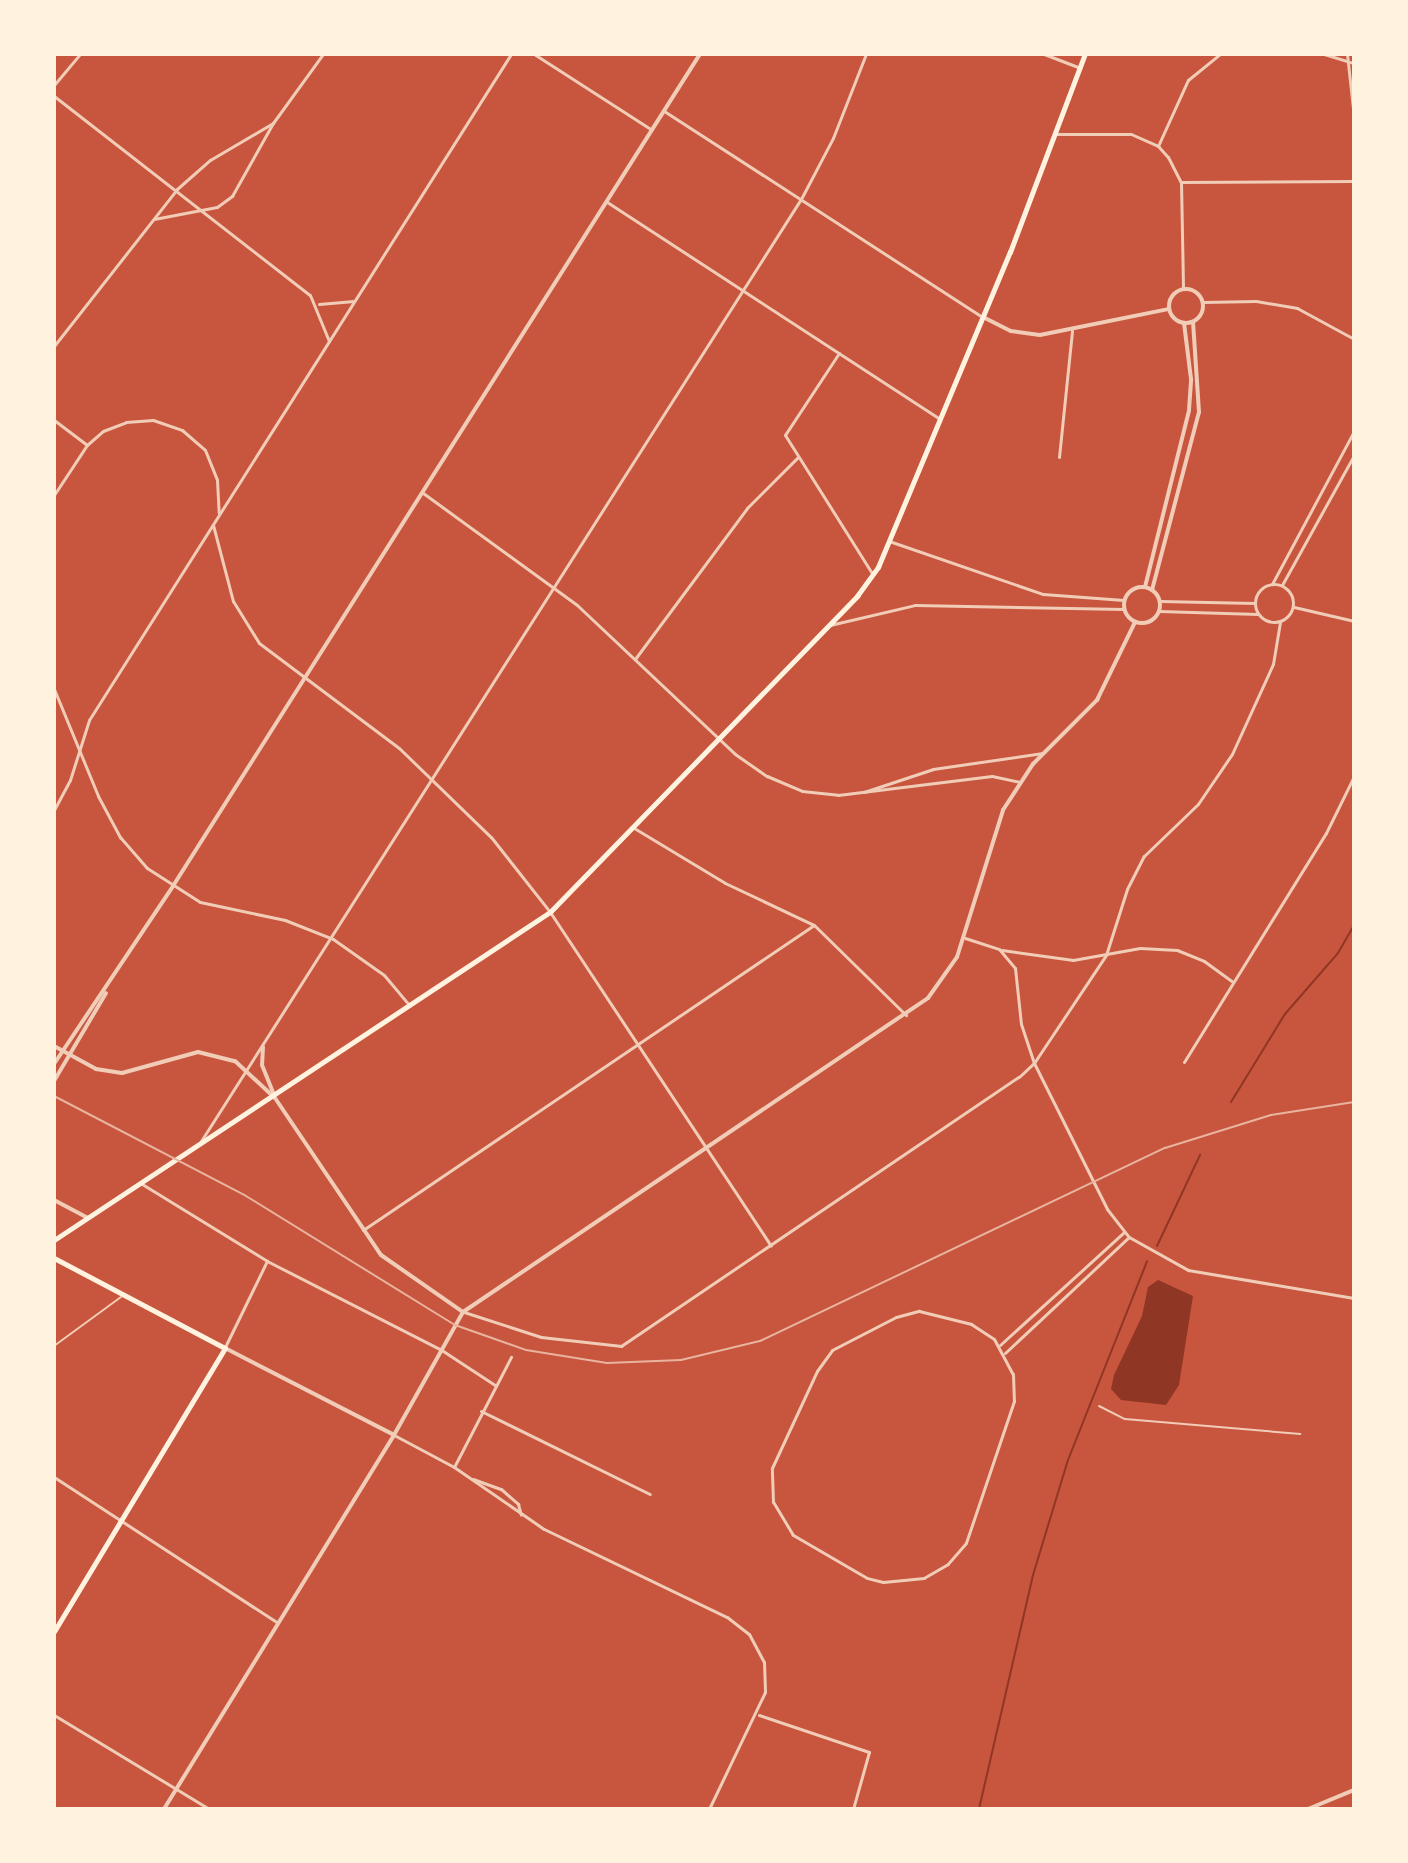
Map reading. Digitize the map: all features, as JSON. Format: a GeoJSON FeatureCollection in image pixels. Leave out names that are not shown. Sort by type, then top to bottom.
{"type":"FeatureCollection","features":[{"type":"Feature","properties":{"kind":"main road"},"geometry":{"type":"LineString","coordinates":[[54,1240],[275,1098],[550,912],[874,576],[983,317],[1085,54]]}},
{"type":"Feature","properties":{"kind":"main road"},"geometry":{"type":"LineString","coordinates":[[54,1258],[225,1348],[54,1631]]}},
{"type":"Feature","properties":{"kind":"street"},"geometry":{"type":"LineString","coordinates":[[54,85],[80,54]]}},
{"type":"Feature","properties":{"kind":"street"},"geometry":{"type":"LineString","coordinates":[[151,221],[203,210],[225,201],[239,187],[273,123],[323,54]]}},
{"type":"Feature","properties":{"kind":"street"},"geometry":{"type":"LineString","coordinates":[[54,810],[70,780],[89,720],[511,54]]}},
{"type":"Feature","properties":{"kind":"street"},"geometry":{"type":"LineString","coordinates":[[534,54],[652,130]]}},
{"type":"Feature","properties":{"kind":"street"},"geometry":{"type":"LineString","coordinates":[[54,1064],[111,983],[700,54]]}},
{"type":"Feature","properties":{"kind":"street"},"geometry":{"type":"LineString","coordinates":[[194,1151],[333,939],[801,199],[833,138],[866,54]]}},
{"type":"Feature","properties":{"kind":"street"},"geometry":{"type":"LineString","coordinates":[[1044,54],[1080,68]]}},
{"type":"Feature","properties":{"kind":"street"},"geometry":{"type":"LineString","coordinates":[[1158,146],[1188,80],[1220,54]]}},
{"type":"Feature","properties":{"kind":"street"},"geometry":{"type":"LineString","coordinates":[[1324,54],[1354,63]]}},
{"type":"Feature","properties":{"kind":"street"},"geometry":{"type":"LineString","coordinates":[[1347,54],[1354,117]]}},
{"type":"Feature","properties":{"kind":"street"},"geometry":{"type":"LineString","coordinates":[[54,96],[177,189],[318,304],[329,341]]}},
{"type":"Feature","properties":{"kind":"street"},"geometry":{"type":"LineString","coordinates":[[664,111],[983,317],[1025,334],[1072,331],[1123,315],[1169,309]]}},
{"type":"Feature","properties":{"kind":"street"},"geometry":{"type":"LineString","coordinates":[[54,346],[177,189],[210,160],[273,123]]}},
{"type":"Feature","properties":{"kind":"street"},"geometry":{"type":"LineString","coordinates":[[1056,134],[1131,134],[1158,146],[1181,182],[1183,289]]}},
{"type":"Feature","properties":{"kind":"street"},"geometry":{"type":"LineString","coordinates":[[1181,182],[1354,181]]}},
{"type":"Feature","properties":{"kind":"street"},"geometry":{"type":"LineString","coordinates":[[607,202],[940,419]]}},
{"type":"Feature","properties":{"kind":"street"},"geometry":{"type":"LineString","coordinates":[[1169,309],[1172,296],[1183,289],[1195,292],[1203,302]]}},
{"type":"Feature","properties":{"kind":"street"},"geometry":{"type":"LineString","coordinates":[[318,304],[354,301]]}},
{"type":"Feature","properties":{"kind":"street"},"geometry":{"type":"LineString","coordinates":[[1203,302],[1256,301],[1297,308],[1354,339]]}},
{"type":"Feature","properties":{"kind":"street"},"geometry":{"type":"LineString","coordinates":[[1152,590],[1199,412],[1193,322],[1203,302]]}},
{"type":"Feature","properties":{"kind":"street"},"geometry":{"type":"LineString","coordinates":[[1145,587],[1189,410],[1191,379],[1184,323],[1169,309]]}},
{"type":"Feature","properties":{"kind":"street"},"geometry":{"type":"LineString","coordinates":[[1184,323],[1193,322]]}},
{"type":"Feature","properties":{"kind":"street"},"geometry":{"type":"LineString","coordinates":[[1059,457],[1072,331]]}},
{"type":"Feature","properties":{"kind":"street"},"geometry":{"type":"LineString","coordinates":[[839,353],[785,435],[874,576]]}},
{"type":"Feature","properties":{"kind":"street"},"geometry":{"type":"LineString","coordinates":[[54,420],[87,445]]}},
{"type":"Feature","properties":{"kind":"street"},"geometry":{"type":"LineString","coordinates":[[54,495],[87,445],[126,422],[153,420],[182,430],[212,463],[219,516]]}},
{"type":"Feature","properties":{"kind":"street"},"geometry":{"type":"LineString","coordinates":[[1272,584],[1354,431]]}},
{"type":"Feature","properties":{"kind":"street"},"geometry":{"type":"LineString","coordinates":[[1282,585],[1354,455]]}},
{"type":"Feature","properties":{"kind":"street"},"geometry":{"type":"LineString","coordinates":[[635,659],[747,508],[799,457]]}},
{"type":"Feature","properties":{"kind":"street"},"geometry":{"type":"LineString","coordinates":[[423,493],[555,587],[749,766],[795,788],[860,793],[992,776],[1020,782]]}},
{"type":"Feature","properties":{"kind":"street"},"geometry":{"type":"LineString","coordinates":[[213,525],[225,581],[243,622],[274,658],[434,777],[491,837],[550,912],[771,1246]]}},
{"type":"Feature","properties":{"kind":"street"},"geometry":{"type":"LineString","coordinates":[[889,541],[1043,594],[1124,600]]}},
{"type":"Feature","properties":{"kind":"street"},"geometry":{"type":"LineString","coordinates":[[1258,614],[1255,603],[1260,589],[1272,584],[1289,590],[1294,607]]}},
{"type":"Feature","properties":{"kind":"street"},"geometry":{"type":"LineString","coordinates":[[1145,587],[1152,590],[1160,601],[1159,611],[1149,622],[1135,622],[1124,609],[1124,600],[1132,590],[1145,587]]}},
{"type":"Feature","properties":{"kind":"street"},"geometry":{"type":"LineString","coordinates":[[1160,601],[1255,603]]}},
{"type":"Feature","properties":{"kind":"street"},"geometry":{"type":"LineString","coordinates":[[830,625],[915,605],[1124,609]]}},
{"type":"Feature","properties":{"kind":"street"},"geometry":{"type":"LineString","coordinates":[[1294,607],[1354,621]]}},
{"type":"Feature","properties":{"kind":"street"},"geometry":{"type":"LineString","coordinates":[[54,1046],[96,1069],[122,1073],[185,1054],[210,1053],[248,1070],[275,1098],[363,1230],[390,1263],[463,1312],[541,1337],[621,1346],[1034,1063],[1106,955],[1133,872],[1198,804],[1232,754],[1278,649],[1280,622],[1294,607]]}},
{"type":"Feature","properties":{"kind":"street"},"geometry":{"type":"LineString","coordinates":[[1159,611],[1258,614],[1280,622]]}},
{"type":"Feature","properties":{"kind":"street"},"geometry":{"type":"LineString","coordinates":[[164,1809],[394,1435],[463,1312],[906,1015],[941,984],[965,938],[993,833],[1020,782],[1043,753],[1097,700],[1135,622]]}},
{"type":"Feature","properties":{"kind":"street"},"geometry":{"type":"LineString","coordinates":[[54,689],[120,837],[139,861],[173,886],[217,908],[285,920],[333,939],[384,975],[410,1006]]}},
{"type":"Feature","properties":{"kind":"street"},"geometry":{"type":"LineString","coordinates":[[860,793],[933,769],[1043,753]]}},
{"type":"Feature","properties":{"kind":"street"},"geometry":{"type":"LineString","coordinates":[[1184,1062],[1326,833],[1354,776]]}},
{"type":"Feature","properties":{"kind":"street"},"geometry":{"type":"LineString","coordinates":[[634,828],[725,883],[814,925],[906,1015]]}},
{"type":"Feature","properties":{"kind":"street"},"geometry":{"type":"LineString","coordinates":[[363,1230],[814,925]]}},
{"type":"Feature","properties":{"kind":"street"},"geometry":{"type":"LineString","coordinates":[[965,938],[1047,959],[1106,955],[1140,948],[1177,950],[1204,961],[1233,982]]}},
{"type":"Feature","properties":{"kind":"street"},"geometry":{"type":"LineString","coordinates":[[999,949],[1018,977],[1021,1024],[1034,1063],[1102,1201],[1129,1237],[1188,1270],[1354,1298]]}},
{"type":"Feature","properties":{"kind":"street"},"geometry":{"type":"LineString","coordinates":[[54,1081],[111,983]]}},
{"type":"Feature","properties":{"kind":"street"},"geometry":{"type":"LineString","coordinates":[[263,1047],[262,1065],[275,1098]]}},
{"type":"Feature","properties":{"kind":"street"},"geometry":{"type":"LineString","coordinates":[[142,1184],[267,1261],[440,1349],[495,1385]]}},
{"type":"Feature","properties":{"kind":"street"},"geometry":{"type":"LineString","coordinates":[[54,1200],[88,1218]]}},
{"type":"Feature","properties":{"kind":"street"},"geometry":{"type":"LineString","coordinates":[[1000,1345],[1124,1232]]}},
{"type":"Feature","properties":{"kind":"street"},"geometry":{"type":"LineString","coordinates":[[1005,1353],[1129,1237]]}},
{"type":"Feature","properties":{"kind":"street"},"geometry":{"type":"LineString","coordinates":[[267,1261],[225,1348],[454,1467],[521,1515],[740,1626],[764,1662],[765,1692],[758,1715],[709,1809]]}},
{"type":"Feature","properties":{"kind":"street"},"geometry":{"type":"LineString","coordinates":[[919,1311],[971,1324],[1000,1345],[1015,1388],[1009,1417],[972,1530],[948,1564],[924,1578],[883,1582],[803,1542],[784,1525],[773,1502],[772,1468],[817,1371],[832,1350],[896,1317],[919,1311]]}},
{"type":"Feature","properties":{"kind":"street"},"geometry":{"type":"LineString","coordinates":[[454,1467],[511,1357]]}},
{"type":"Feature","properties":{"kind":"street"},"geometry":{"type":"LineString","coordinates":[[481,1411],[650,1494]]}},
{"type":"Feature","properties":{"kind":"street"},"geometry":{"type":"LineString","coordinates":[[54,1477],[278,1623]]}},
{"type":"Feature","properties":{"kind":"street"},"geometry":{"type":"LineString","coordinates":[[468,1477],[501,1489],[518,1504],[521,1515]]}},
{"type":"Feature","properties":{"kind":"street"},"geometry":{"type":"LineString","coordinates":[[54,1715],[209,1809]]}},
{"type":"Feature","properties":{"kind":"street"},"geometry":{"type":"LineString","coordinates":[[758,1715],[869,1752],[853,1809]]}},
{"type":"Feature","properties":{"kind":"street"},"geometry":{"type":"LineString","coordinates":[[1308,1809],[1354,1790]]}},
{"type":"Feature","properties":{"kind":"lane"},"geometry":{"type":"LineString","coordinates":[[54,1346],[125,1294]]}},
{"type":"Feature","properties":{"kind":"lane"},"geometry":{"type":"LineString","coordinates":[[1099,1406],[1125,1419],[1300,1434]]}},
{"type":"Feature","properties":{"kind":"shaded area"},"geometry":{"type":"Polygon","coordinates":[[[1158,1280],[1193,1296],[1179,1385],[1166,1405],[1121,1400],[1111,1389],[1114,1375],[1142,1316],[1148,1287],[1158,1280]]]}},
{"type":"Feature","properties":{"kind":"waterway"},"geometry":{"type":"LineString","coordinates":[[1231,1102],[1285,1014],[1338,953],[1354,925]]}},
{"type":"Feature","properties":{"kind":"waterway"},"geometry":{"type":"LineString","coordinates":[[1157,1246],[1200,1155]]}},
{"type":"Feature","properties":{"kind":"waterway"},"geometry":{"type":"LineString","coordinates":[[979,1809],[1033,1575],[1068,1460],[1147,1261]]}},
{"type":"Feature","properties":{"kind":"railway"},"geometry":{"type":"LineString","coordinates":[[54,1096],[246,1196],[455,1325],[526,1350],[607,1363],[681,1360],[760,1341],[1165,1148],[1271,1115],[1354,1102]]}}]}
